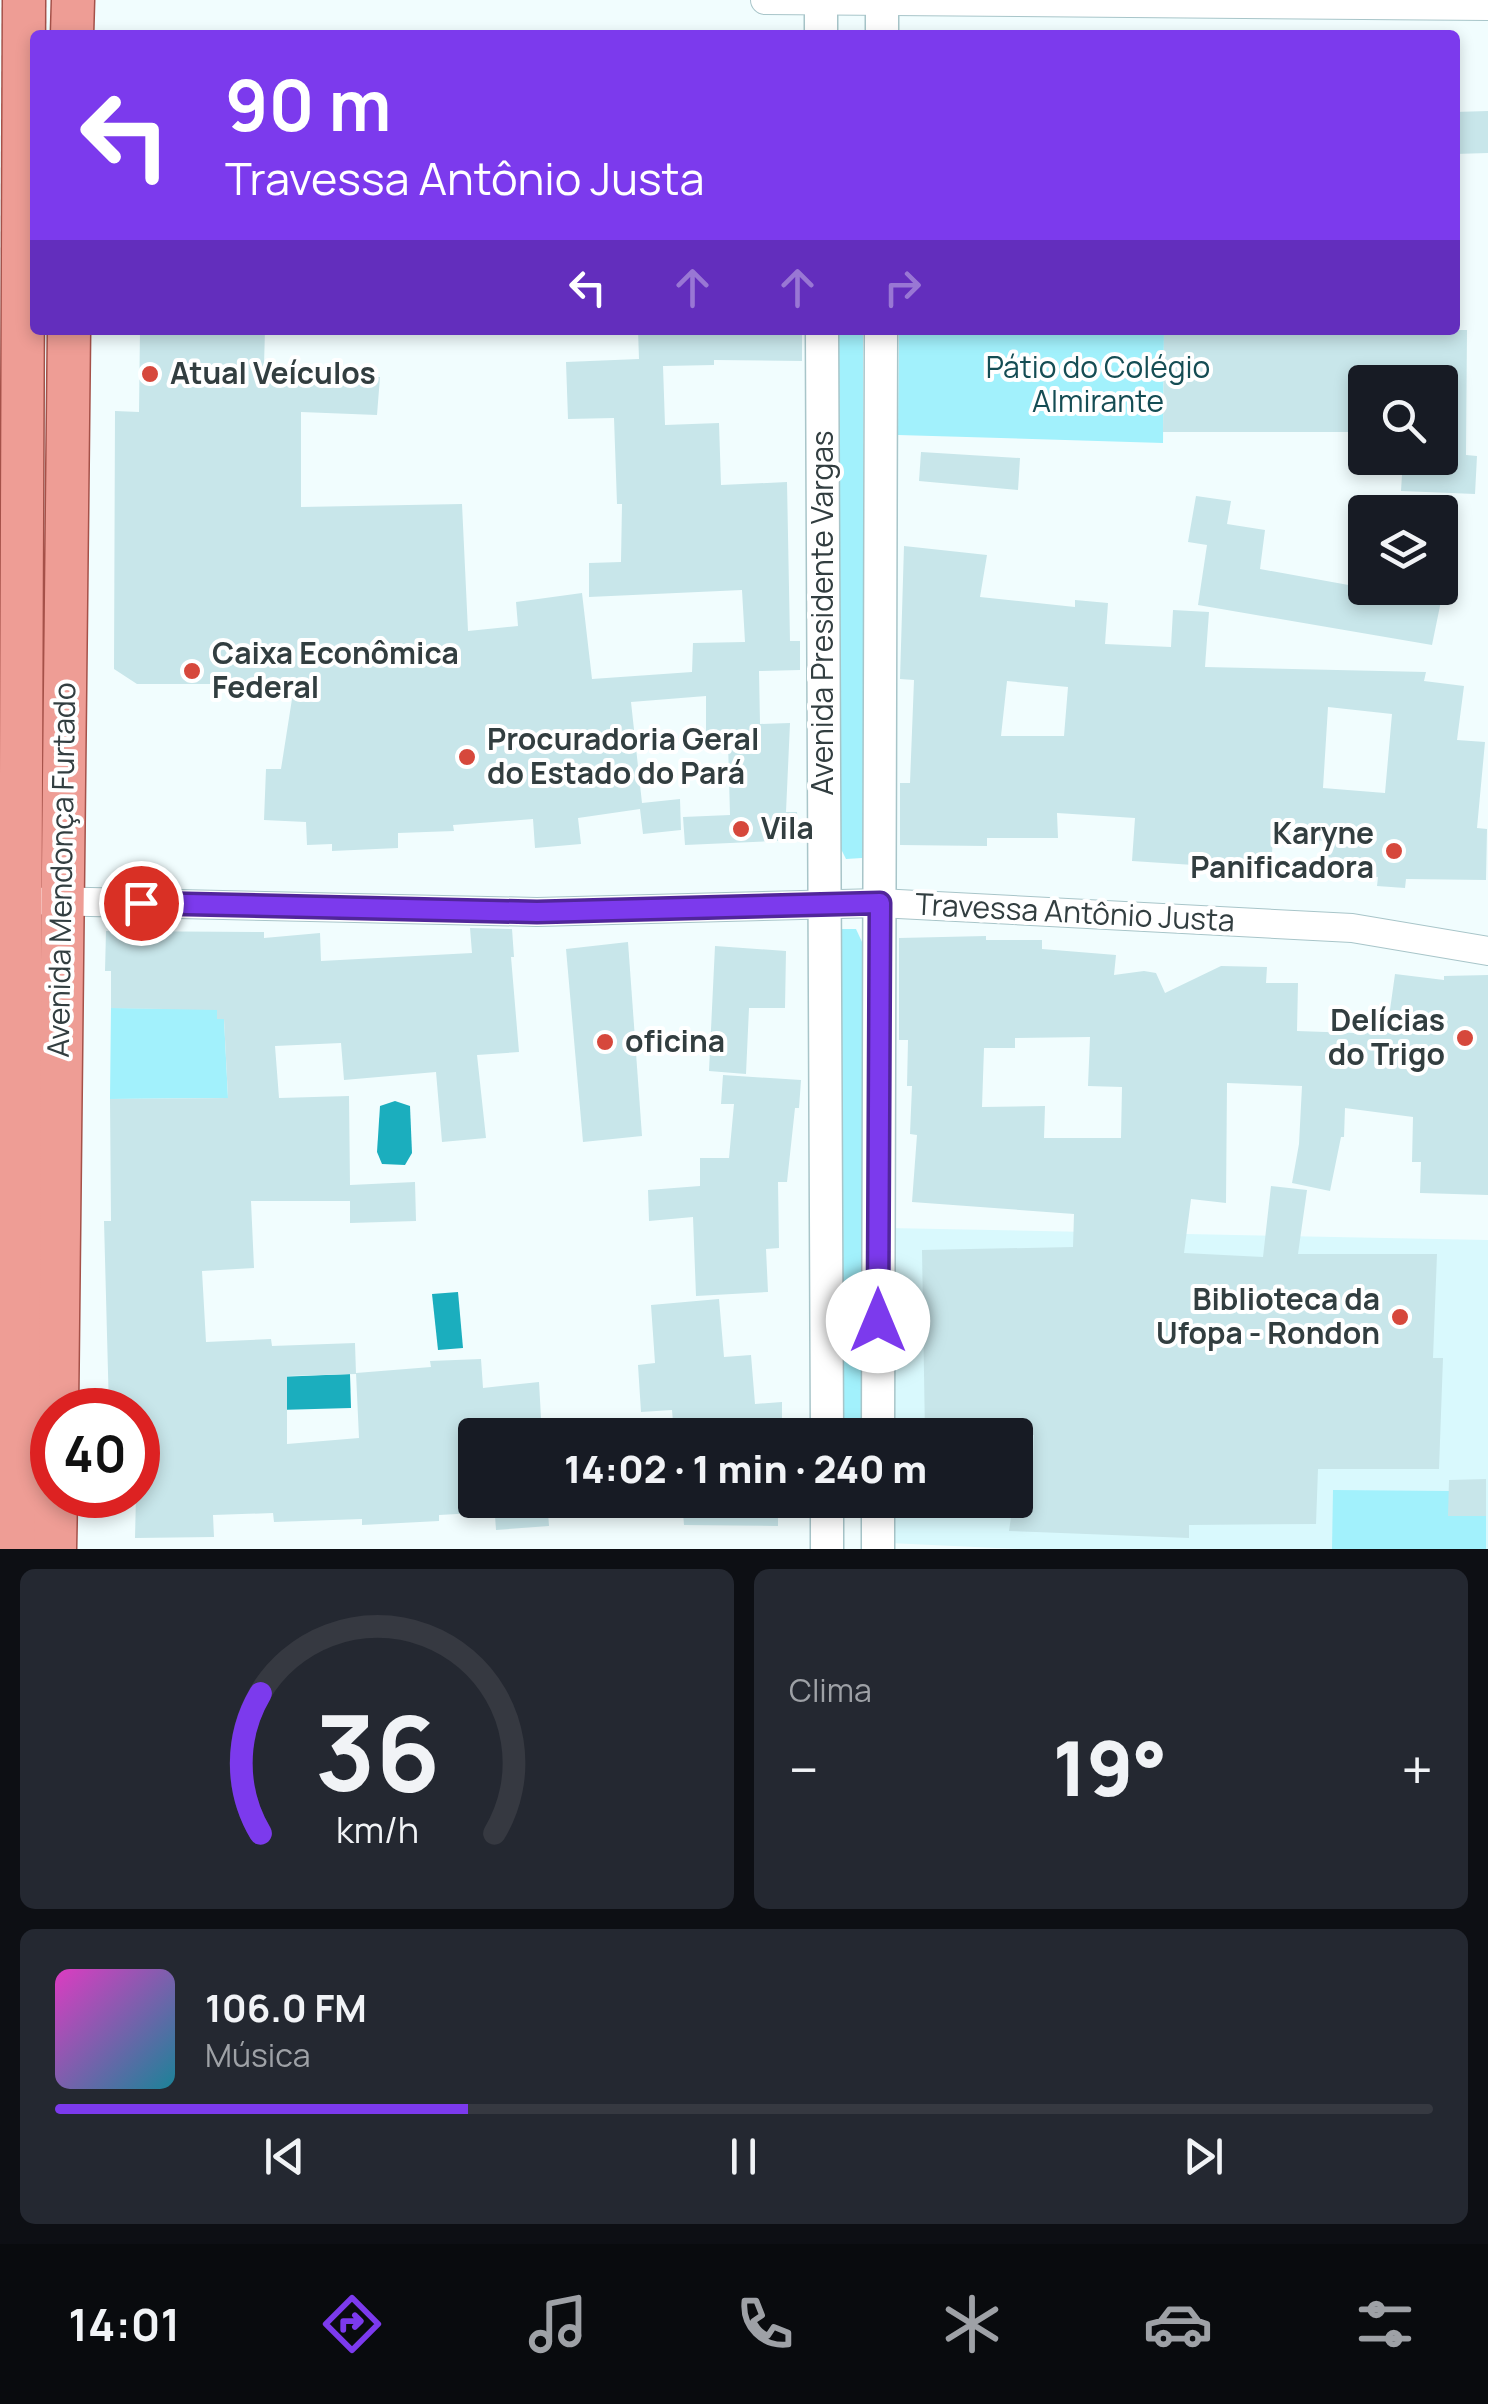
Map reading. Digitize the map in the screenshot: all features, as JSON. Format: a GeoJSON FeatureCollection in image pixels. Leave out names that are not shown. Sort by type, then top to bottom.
{"type":"FeatureCollection","features":[{"type":"Feature","properties":{"kind":"main road","name":"Avenida Mendonça Furtado"},"geometry":{"type":"LineString","coordinates":[[18,1549],[28,902],[24,0]]}},
{"type":"Feature","properties":{"kind":"main road"},"geometry":{"type":"LineString","coordinates":[[72,30],[73,0]]}},
{"type":"Feature","properties":{"kind":"main road","name":"Avenida Mendonça Furtado"},"geometry":{"type":"LineString","coordinates":[[56,1388],[28,902],[69,335]]}},
{"type":"Feature","properties":{"kind":"main road"},"geometry":{"type":"LineString","coordinates":[[55,1549],[56,1518]]}},
{"type":"Feature","properties":{"kind":"street"},"geometry":{"type":"LineString","coordinates":[[765,0],[1488,6]]}},
{"type":"Feature","properties":{"kind":"street"},"geometry":{"type":"LineString","coordinates":[[882,0],[882,30]]}},
{"type":"Feature","properties":{"kind":"street"},"geometry":{"type":"LineString","coordinates":[[820,1],[821,30]]}},
{"type":"Feature","properties":{"kind":"street","name":"Avenida Presidente Vargas"},"geometry":{"type":"LineString","coordinates":[[822,335],[827,1418]]}},
{"type":"Feature","properties":{"kind":"street","name":"Avenida Presidente Vargas"},"geometry":{"type":"LineString","coordinates":[[878,1418],[881,335]]}},
{"type":"Feature","properties":{"kind":"street","name":"Travessa Antônio Justa"},"geometry":{"type":"LineString","coordinates":[[28,902],[537,912],[880,903],[1352,928],[1488,951]]}},
{"type":"Feature","properties":{"kind":"street"},"geometry":{"type":"LineString","coordinates":[[827,1518],[828,1549]]}},
{"type":"Feature","properties":{"kind":"street"},"geometry":{"type":"LineString","coordinates":[[878,1518],[878,1549]]}},
{"type":"Feature","properties":{"kind":"shaded area"},"geometry":{"type":"Polygon","coordinates":[[[395,1101],[410,1106],[412,1153],[405,1165],[382,1164],[377,1152],[380,1106],[395,1101]]]}},
{"type":"Feature","properties":{"kind":"shaded area"},"geometry":{"type":"Polygon","coordinates":[[[888,1228],[1488,1240],[1488,1549],[1020,1549],[889,1543],[889,1518],[1033,1518],[1033,1418],[889,1418],[888,1228]]]}},
{"type":"Feature","properties":{"kind":"shaded area"},"geometry":{"type":"Polygon","coordinates":[[[458,1292],[463,1348],[438,1350],[432,1294],[458,1292]]]}},
{"type":"Feature","properties":{"kind":"shaded area"},"geometry":{"type":"Polygon","coordinates":[[[350,1374],[351,1408],[278,1410],[278,1377],[350,1374]]]}},
{"type":"Feature","properties":{"kind":"green space"},"geometry":{"type":"Polygon","coordinates":[[[839,335],[863,335],[862,858],[846,859],[839,845],[839,335]]]}},
{"type":"Feature","properties":{"kind":"green space","name":"Pátio do Colégio Almirante"},"geometry":{"type":"Polygon","coordinates":[[[899,335],[1164,335],[1163,443],[898,435],[899,335]]]}},
{"type":"Feature","properties":{"kind":"green space"},"geometry":{"type":"Polygon","coordinates":[[[839,929],[856,929],[862,942],[862,1418],[839,1418],[839,929]]]}},
{"type":"Feature","properties":{"kind":"green space"},"geometry":{"type":"Polygon","coordinates":[[[111,1008],[217,1009],[217,1019],[224,1019],[228,1098],[110,1099],[111,1008]]]}},
{"type":"Feature","properties":{"kind":"green space"},"geometry":{"type":"Polygon","coordinates":[[[1333,1490],[1449,1491],[1449,1516],[1486,1516],[1486,1549],[1332,1549],[1333,1490]]]}},
{"type":"Feature","properties":{"kind":"building"},"geometry":{"type":"Polygon","coordinates":[[[1488,111],[1488,153],[1460,154],[1460,112],[1488,111]]]}},
{"type":"Feature","properties":{"kind":"building"},"geometry":{"type":"Polygon","coordinates":[[[1460,330],[1467,330],[1466,455],[1477,456],[1475,494],[1401,491],[1402,475],[1458,475],[1458,365],[1348,365],[1348,432],[1163,432],[1164,335],[1460,335],[1460,330]]]}},
{"type":"Feature","properties":{"kind":"building"},"geometry":{"type":"Polygon","coordinates":[[[140,335],[265,335],[264,365],[364,366],[363,378],[380,377],[377,415],[301,412],[301,507],[462,504],[468,631],[518,626],[516,602],[582,593],[592,679],[692,672],[693,643],[745,642],[742,590],[589,597],[589,563],[621,562],[622,504],[617,504],[614,418],[568,419],[566,362],[639,359],[638,335],[802,335],[802,361],[714,360],[714,365],[663,366],[665,425],[719,423],[721,485],[787,482],[790,641],[800,641],[800,670],[759,671],[760,724],[790,723],[786,812],[797,812],[799,840],[685,845],[683,817],[730,815],[728,742],[706,742],[706,696],[631,702],[642,803],[680,799],[681,830],[643,834],[640,809],[578,818],[581,844],[535,848],[533,819],[453,825],[454,831],[398,833],[398,848],[332,851],[332,844],[307,845],[306,822],[264,820],[266,769],[281,769],[292,699],[269,701],[269,684],[137,684],[114,669],[115,411],[139,412],[140,335]]]}},
{"type":"Feature","properties":{"kind":"building"},"geometry":{"type":"Polygon","coordinates":[[[921,452],[1020,458],[1018,490],[919,481],[921,452]]]}},
{"type":"Feature","properties":{"kind":"building"},"geometry":{"type":"Polygon","coordinates":[[[1196,496],[1231,501],[1227,524],[1265,530],[1260,569],[1348,585],[1348,605],[1440,605],[1432,645],[1198,605],[1207,545],[1188,542],[1196,496]]]}},
{"type":"Feature","properties":{"kind":"building"},"geometry":{"type":"Polygon","coordinates":[[[904,546],[987,555],[980,597],[1075,607],[1075,600],[1108,603],[1105,644],[1171,647],[1173,610],[1209,612],[1205,667],[1426,672],[1424,681],[1464,686],[1457,740],[1485,742],[1477,828],[1487,829],[1486,880],[1406,879],[1405,888],[1377,886],[1378,877],[1336,875],[1337,858],[1324,857],[1325,841],[1273,837],[1271,870],[1132,861],[1135,818],[1057,813],[1058,838],[987,838],[987,846],[900,845],[900,783],[910,783],[914,680],[900,679],[904,546]],[[1007,681],[1001,736],[1064,736],[1068,687],[1007,681]],[[1328,707],[1323,788],[1385,793],[1392,714],[1328,707]]]}},
{"type":"Feature","properties":{"kind":"building"},"geometry":{"type":"Polygon","coordinates":[[[470,928],[512,929],[519,1052],[477,1055],[486,1138],[442,1142],[436,1072],[344,1080],[341,1043],[275,1046],[279,1098],[349,1096],[350,1185],[415,1182],[416,1221],[350,1223],[350,1201],[251,1201],[254,1268],[202,1271],[206,1342],[271,1339],[272,1346],[355,1343],[356,1374],[287,1376],[287,1444],[359,1438],[356,1373],[431,1367],[430,1361],[481,1359],[483,1388],[539,1382],[541,1418],[458,1418],[458,1514],[439,1515],[439,1521],[362,1525],[362,1519],[274,1522],[273,1513],[213,1515],[214,1537],[135,1538],[135,1518],[160,1518],[160,1388],[108,1388],[104,1221],[111,1221],[110,1099],[228,1098],[224,1019],[217,1019],[217,1010],[111,1008],[111,971],[105,971],[106,931],[264,932],[264,938],[320,933],[321,961],[472,953],[470,928]]]}},
{"type":"Feature","properties":{"kind":"building"},"geometry":{"type":"Polygon","coordinates":[[[986,936],[986,940],[1042,940],[1042,949],[1116,955],[1114,975],[1156,973],[1165,993],[1221,966],[1267,967],[1266,983],[1298,983],[1297,1031],[1354,1033],[1356,1014],[1389,1017],[1395,974],[1444,980],[1444,976],[1488,975],[1488,1195],[1420,1193],[1421,1162],[1412,1162],[1413,1117],[1345,1108],[1344,1137],[1330,1191],[1292,1183],[1302,1086],[1227,1083],[1226,1203],[1191,1199],[1184,1253],[1263,1257],[1271,1186],[1307,1190],[1298,1254],[1437,1254],[1433,1358],[1443,1358],[1439,1469],[1318,1469],[1316,1524],[1189,1525],[1189,1538],[1009,1531],[1011,1518],[1033,1518],[1033,1418],[925,1418],[922,1250],[1073,1247],[1074,1214],[912,1202],[917,1135],[910,1134],[912,1086],[907,1086],[908,1040],[899,1040],[899,938],[986,936]],[[1090,1037],[1015,1038],[1015,1048],[984,1048],[982,1107],[1045,1106],[1044,1138],[1121,1138],[1122,1087],[1088,1086],[1090,1037]]]}},
{"type":"Feature","properties":{"kind":"building","name":"oficina"},"geometry":{"type":"Polygon","coordinates":[[[628,942],[642,1136],[583,1142],[566,949],[628,942]]]}},
{"type":"Feature","properties":{"kind":"building"},"geometry":{"type":"Polygon","coordinates":[[[715,946],[786,951],[785,1008],[749,1008],[746,1074],[709,1071],[715,946]]]}},
{"type":"Feature","properties":{"kind":"building"},"geometry":{"type":"Polygon","coordinates":[[[723,1075],[801,1080],[799,1108],[795,1108],[787,1182],[778,1182],[779,1248],[766,1249],[768,1292],[696,1296],[693,1217],[649,1221],[648,1190],[700,1186],[700,1158],[729,1158],[734,1104],[721,1104],[723,1075]]]}},
{"type":"Feature","properties":{"kind":"building"},"geometry":{"type":"Polygon","coordinates":[[[719,1299],[724,1357],[751,1355],[755,1404],[782,1402],[782,1418],[673,1418],[672,1410],[641,1412],[638,1365],[655,1363],[651,1305],[719,1299]]]}},
{"type":"Feature","properties":{"kind":"building"},"geometry":{"type":"Polygon","coordinates":[[[1486,1479],[1486,1516],[1448,1516],[1449,1480],[1486,1479]]]}},
{"type":"Feature","properties":{"kind":"building"},"geometry":{"type":"Polygon","coordinates":[[[495,1518],[548,1518],[549,1526],[496,1530],[495,1518]]]}},
{"type":"Feature","properties":{"kind":"building"},"geometry":{"type":"Polygon","coordinates":[[[683,1518],[778,1518],[778,1526],[684,1525],[683,1518]]]}},
{"type":"Feature","properties":{"kind":"place","name":"Atual Veículos"},"geometry":{"type":"Point","coordinates":[150,374]}},
{"type":"Feature","properties":{"kind":"place","name":"Caixa Econômica Federal"},"geometry":{"type":"Point","coordinates":[192,671]}},
{"type":"Feature","properties":{"kind":"place","name":"Procuradoria Geral do Estado do Pará"},"geometry":{"type":"Point","coordinates":[467,757]}},
{"type":"Feature","properties":{"kind":"place","name":"Vila"},"geometry":{"type":"Point","coordinates":[741,829]}},
{"type":"Feature","properties":{"kind":"place","name":"Karyne Panificadora"},"geometry":{"type":"Point","coordinates":[1394,851]}},
{"type":"Feature","properties":{"kind":"place","name":"Delícias do Trigo"},"geometry":{"type":"Point","coordinates":[1465,1038]}},
{"type":"Feature","properties":{"kind":"place","name":"oficina"},"geometry":{"type":"Point","coordinates":[605,1042]}},
{"type":"Feature","properties":{"kind":"place","name":"Biblioteca da Ufopa - Rondon"},"geometry":{"type":"Point","coordinates":[1400,1317]}},
{"type":"Feature","properties":{"kind":"route"},"geometry":{"type":"LineString","coordinates":[[141,903],[537,912],[880,903],[878,1321]]}}]}
